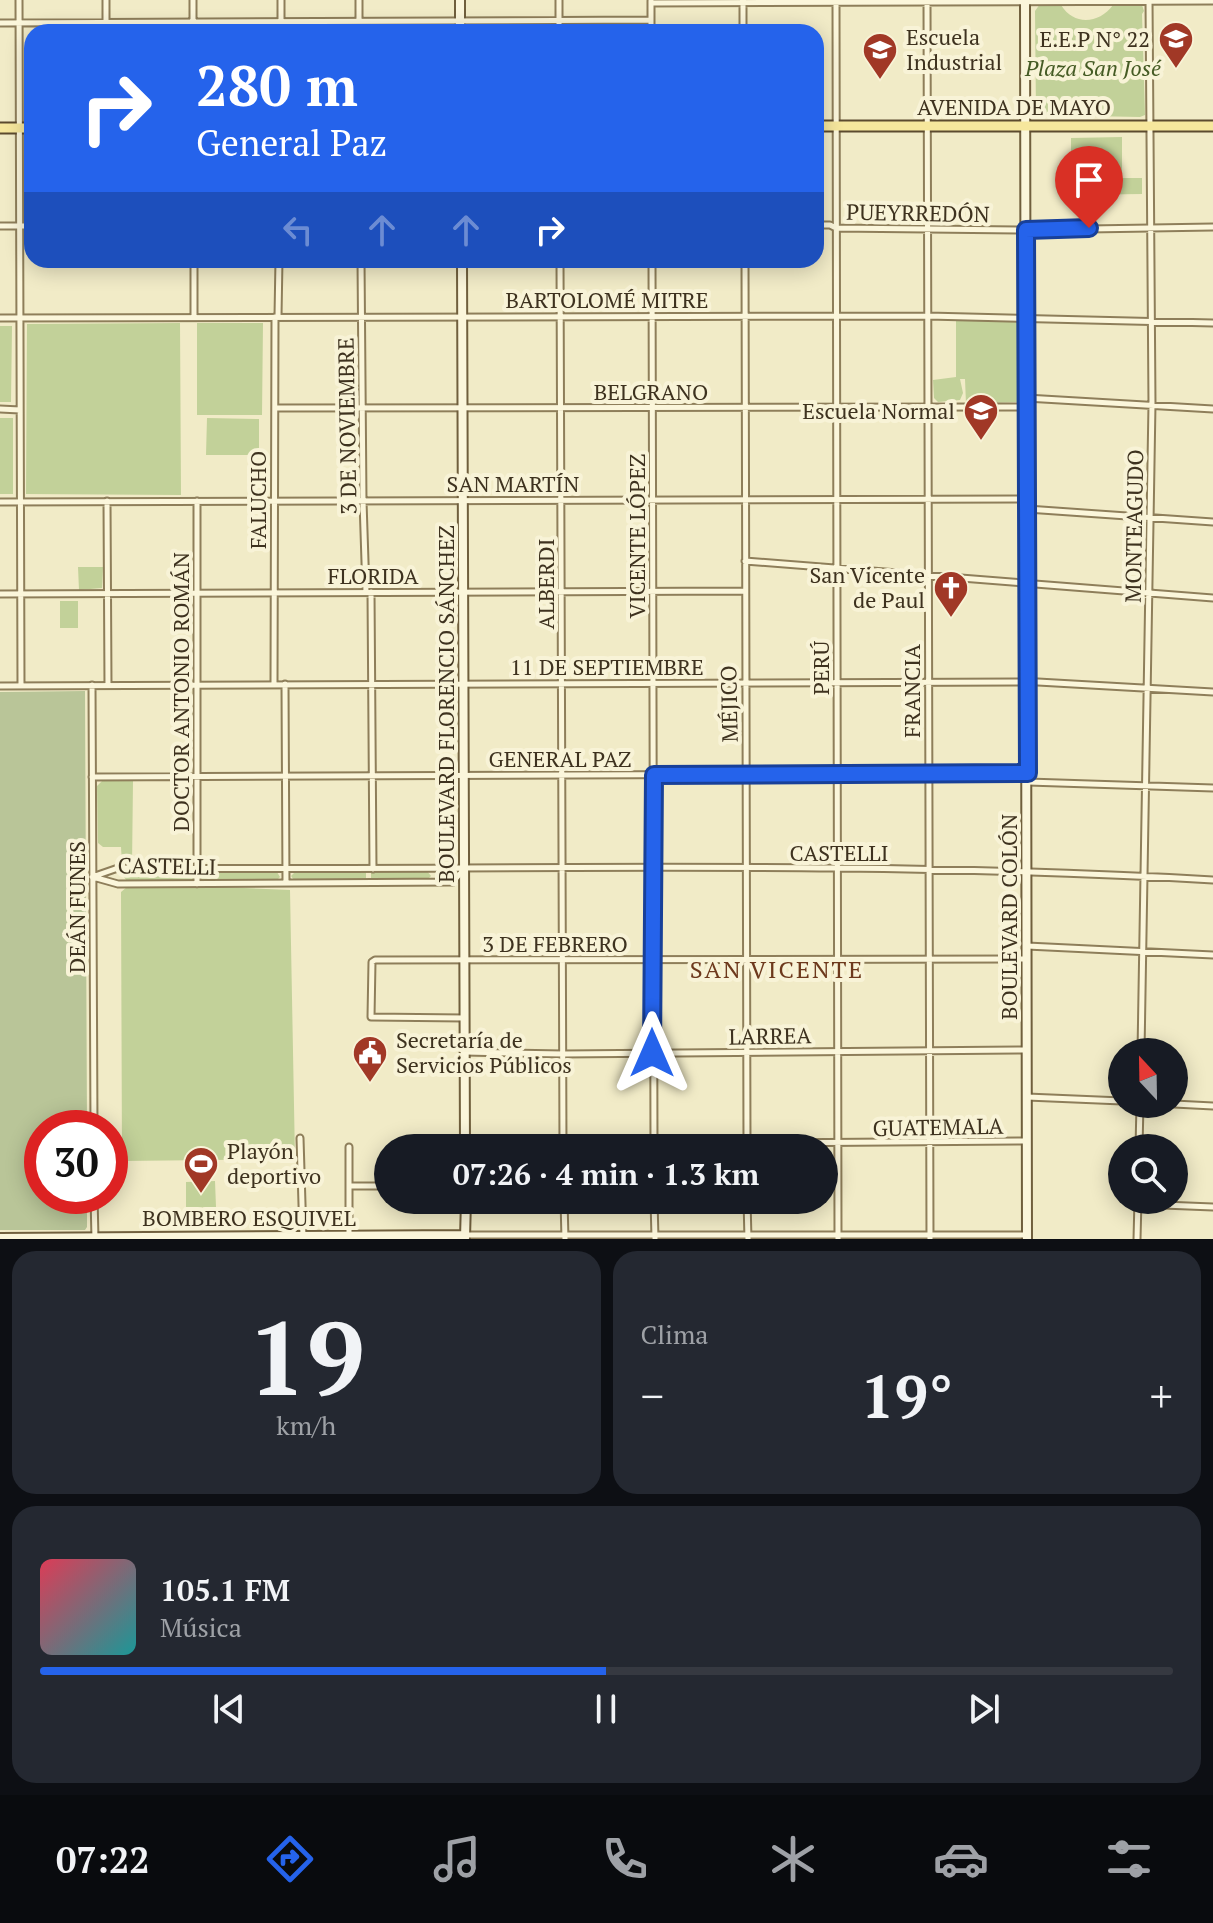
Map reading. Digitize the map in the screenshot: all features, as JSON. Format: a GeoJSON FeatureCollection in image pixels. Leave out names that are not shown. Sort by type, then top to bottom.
{"type":"FeatureCollection","features":[{"type":"Feature","properties":{"kind":"main road"},"geometry":{"type":"LineString","coordinates":[[460,0],[460,24]]}},
{"type":"Feature","properties":{"kind":"main road"},"geometry":{"type":"LineString","coordinates":[[1025,0],[1026,403]]}},
{"type":"Feature","properties":{"kind":"main road","name":"AVENIDA DE MAYO"},"geometry":{"type":"LineString","coordinates":[[824,126],[1213,126]]}},
{"type":"Feature","properties":{"kind":"main road"},"geometry":{"type":"LineString","coordinates":[[0,128],[24,128]]}},
{"type":"Feature","properties":{"kind":"main road","name":"BOULEVARD FLORENCIO SÁNCHEZ"},"geometry":{"type":"LineString","coordinates":[[462,268],[465,1134]]}},
{"type":"Feature","properties":{"kind":"main road","name":"BOULEVARD COLÓN"},"geometry":{"type":"LineString","coordinates":[[1026,403],[1027,1237]]}},
{"type":"Feature","properties":{"kind":"main road"},"geometry":{"type":"LineString","coordinates":[[465,1237],[466,1214]]}},
{"type":"Feature","properties":{"kind":"main road","name":"BOMBERO ESQUIVEL"},"geometry":{"type":"LineString","coordinates":[[0,1238],[465,1237]]}},
{"type":"Feature","properties":{"kind":"street"},"geometry":{"type":"LineString","coordinates":[[19,0],[21,686]]}},
{"type":"Feature","properties":{"kind":"street"},"geometry":{"type":"LineString","coordinates":[[106,0],[106,23]]}},
{"type":"Feature","properties":{"kind":"street"},"geometry":{"type":"LineString","coordinates":[[193,0],[193,23]]}},
{"type":"Feature","properties":{"kind":"street"},"geometry":{"type":"LineString","coordinates":[[281,0],[281,22]]}},
{"type":"Feature","properties":{"kind":"street"},"geometry":{"type":"LineString","coordinates":[[359,0],[359,23]]}},
{"type":"Feature","properties":{"kind":"street"},"geometry":{"type":"LineString","coordinates":[[559,0],[559,21]]}},
{"type":"Feature","properties":{"kind":"street","name":"FRANCIA"},"geometry":{"type":"LineString","coordinates":[[927,0],[928,774],[932,1052],[930,1237]]}},
{"type":"Feature","properties":{"kind":"street","name":"MONTEAGUDO"},"geometry":{"type":"LineString","coordinates":[[1141,1038],[1152,404],[1149,0]]}},
{"type":"Feature","properties":{"kind":"street"},"geometry":{"type":"LineString","coordinates":[[651,24],[651,1],[1213,1]]}},
{"type":"Feature","properties":{"kind":"street"},"geometry":{"type":"LineString","coordinates":[[743,1],[743,24]]}},
{"type":"Feature","properties":{"kind":"street","name":"PERÚ"},"geometry":{"type":"LineString","coordinates":[[836,1],[840,960],[837,1134]]}},
{"type":"Feature","properties":{"kind":"street"},"geometry":{"type":"LineString","coordinates":[[510,24],[651,20]]}},
{"type":"Feature","properties":{"kind":"street"},"geometry":{"type":"LineString","coordinates":[[0,23],[384,24]]}},
{"type":"Feature","properties":{"kind":"street","name":"PUEYRREDÓN"},"geometry":{"type":"LineString","coordinates":[[824,225],[836,228],[1026,230],[1213,227]]}},
{"type":"Feature","properties":{"kind":"street"},"geometry":{"type":"LineString","coordinates":[[0,226],[24,226]]}},
{"type":"Feature","properties":{"kind":"street"},"geometry":{"type":"LineString","coordinates":[[194,268],[194,317]]}},
{"type":"Feature","properties":{"kind":"street","name":"FALUCHO"},"geometry":{"type":"LineString","coordinates":[[274,684],[279,268]]}},
{"type":"Feature","properties":{"kind":"street","name":"3 DE NOVIEMBRE"},"geometry":{"type":"LineString","coordinates":[[361,268],[363,501],[371,684],[369,883]]}},
{"type":"Feature","properties":{"kind":"street","name":"ALBERDI"},"geometry":{"type":"LineString","coordinates":[[560,268],[563,1134]]}},
{"type":"Feature","properties":{"kind":"street","name":"VICENTE LÓPEZ"},"geometry":{"type":"LineString","coordinates":[[652,268],[654,1134]]}},
{"type":"Feature","properties":{"kind":"street","name":"MÉJICO"},"geometry":{"type":"LineString","coordinates":[[745,268],[747,1134]]}},
{"type":"Feature","properties":{"kind":"street","name":"BARTOLOMÉ MITRE"},"geometry":{"type":"LineString","coordinates":[[0,318],[1026,316],[1040,320],[1213,323]]}},
{"type":"Feature","properties":{"kind":"street","name":"BELGRANO"},"geometry":{"type":"LineString","coordinates":[[275,408],[928,408],[1026,403],[1152,404],[1213,409]]}},
{"type":"Feature","properties":{"kind":"street"},"geometry":{"type":"LineString","coordinates":[[0,409],[20,410]]}},
{"type":"Feature","properties":{"kind":"street","name":"SAN MARTÍN"},"geometry":{"type":"LineString","coordinates":[[0,502],[929,499],[1027,504],[1213,522]]}},
{"type":"Feature","properties":{"kind":"street"},"geometry":{"type":"LineString","coordinates":[[107,501],[108,685]]}},
{"type":"Feature","properties":{"kind":"street","name":"DOCTOR ANTONIO ROMÁN"},"geometry":{"type":"LineString","coordinates":[[197,501],[197,884]]}},
{"type":"Feature","properties":{"kind":"street"},"geometry":{"type":"LineString","coordinates":[[745,561],[1213,598]]}},
{"type":"Feature","properties":{"kind":"street","name":"FLORIDA"},"geometry":{"type":"LineString","coordinates":[[0,594],[745,591]]}},
{"type":"Feature","properties":{"kind":"street","name":"11 DE SEPTIEMBRE"},"geometry":{"type":"LineString","coordinates":[[0,686],[928,682],[1028,683],[1213,692]]}},
{"type":"Feature","properties":{"kind":"street"},"geometry":{"type":"LineString","coordinates":[[285,684],[286,883]]}},
{"type":"Feature","properties":{"kind":"street","name":"DEÁN FUNES"},"geometry":{"type":"LineString","coordinates":[[92,685],[94,1110]]}},
{"type":"Feature","properties":{"kind":"street","name":"GENERAL PAZ"},"geometry":{"type":"LineString","coordinates":[[92,777],[928,774],[1213,788]]}},
{"type":"Feature","properties":{"kind":"street","name":"CASTELLI"},"geometry":{"type":"LineString","coordinates":[[92,877],[118,868],[838,868],[1028,871],[1213,880]]}},
{"type":"Feature","properties":{"kind":"street","name":"CASTELLI"},"geometry":{"type":"LineString","coordinates":[[92,877],[118,884],[453,882],[465,868]]}},
{"type":"Feature","properties":{"kind":"street"},"geometry":{"type":"LineString","coordinates":[[1027,946],[1213,955]]}},
{"type":"Feature","properties":{"kind":"street","name":"3 DE FEBRERO"},"geometry":{"type":"LineString","coordinates":[[465,1018],[371,1017],[372,962],[1027,959]]}},
{"type":"Feature","properties":{"kind":"street","name":"LARREA"},"geometry":{"type":"LineString","coordinates":[[465,1052],[1027,1050]]}},
{"type":"Feature","properties":{"kind":"street"},"geometry":{"type":"LineString","coordinates":[[1027,1097],[1108,1100]]}},
{"type":"Feature","properties":{"kind":"street"},"geometry":{"type":"LineString","coordinates":[[1188,1105],[1213,1106]]}},
{"type":"Feature","properties":{"kind":"street"},"geometry":{"type":"LineString","coordinates":[[300,1138],[303,1238]]}},
{"type":"Feature","properties":{"kind":"street","name":"GUATEMALA"},"geometry":{"type":"LineString","coordinates":[[838,1144],[1027,1141]]}},
{"type":"Feature","properties":{"kind":"street"},"geometry":{"type":"LineString","coordinates":[[349,1147],[349,1236]]}},
{"type":"Feature","properties":{"kind":"street"},"geometry":{"type":"LineString","coordinates":[[349,1186],[374,1186]]}},
{"type":"Feature","properties":{"kind":"street"},"geometry":{"type":"LineString","coordinates":[[1188,1205],[1213,1207]]}},
{"type":"Feature","properties":{"kind":"street"},"geometry":{"type":"LineString","coordinates":[[94,1214],[94,1238]]}},
{"type":"Feature","properties":{"kind":"street"},"geometry":{"type":"LineString","coordinates":[[564,1214],[565,1237]]}},
{"type":"Feature","properties":{"kind":"street"},"geometry":{"type":"LineString","coordinates":[[654,1214],[655,1237]]}},
{"type":"Feature","properties":{"kind":"street"},"geometry":{"type":"LineString","coordinates":[[747,1214],[748,1238]]}},
{"type":"Feature","properties":{"kind":"street","name":"PERÚ"},"geometry":{"type":"LineString","coordinates":[[838,1214],[838,1237]]}},
{"type":"Feature","properties":{"kind":"street"},"geometry":{"type":"LineString","coordinates":[[1137,1239],[1138,1214]]}},
{"type":"Feature","properties":{"kind":"street","name":"BOMBERO ESQUIVEL"},"geometry":{"type":"LineString","coordinates":[[465,1237],[1027,1237]]}},
{"type":"Feature","properties":{"kind":"green space","name":"Plaza San José"},"geometry":{"type":"Polygon","coordinates":[[[1040,4],[1061,5],[1073,17],[1087,20],[1101,16],[1113,5],[1142,5],[1145,115],[1036,115],[1035,11],[1040,4]]]}},
{"type":"Feature","properties":{"kind":"green space"},"geometry":{"type":"Polygon","coordinates":[[[1122,137],[1122,178],[1142,178],[1142,194],[1071,195],[1071,138],[1122,137]]]}},
{"type":"Feature","properties":{"kind":"green space"},"geometry":{"type":"Polygon","coordinates":[[[956,319],[1018,321],[1020,398],[1017,402],[966,404],[965,379],[960,379],[963,393],[960,400],[938,402],[934,398],[933,380],[956,377],[956,319]]]}},
{"type":"Feature","properties":{"kind":"green space"},"geometry":{"type":"Polygon","coordinates":[[[180,323],[181,495],[26,494],[27,324],[180,323]]]}},
{"type":"Feature","properties":{"kind":"green space"},"geometry":{"type":"Polygon","coordinates":[[[197,323],[263,323],[262,415],[197,415],[197,323]]]}},
{"type":"Feature","properties":{"kind":"green space"},"geometry":{"type":"Polygon","coordinates":[[[0,326],[12,326],[11,402],[0,402],[0,326]]]}},
{"type":"Feature","properties":{"kind":"green space"},"geometry":{"type":"Polygon","coordinates":[[[0,418],[13,418],[13,494],[0,494],[0,418]]]}},
{"type":"Feature","properties":{"kind":"green space"},"geometry":{"type":"Polygon","coordinates":[[[207,418],[259,419],[259,455],[206,455],[207,418]]]}},
{"type":"Feature","properties":{"kind":"green space"},"geometry":{"type":"Polygon","coordinates":[[[78,567],[103,567],[102,588],[79,590],[78,567]]]}},
{"type":"Feature","properties":{"kind":"green space"},"geometry":{"type":"Polygon","coordinates":[[[60,601],[78,601],[78,628],[60,628],[60,601]]]}},
{"type":"Feature","properties":{"kind":"green space"},"geometry":{"type":"Polygon","coordinates":[[[85,691],[87,1110],[24,1110],[24,1214],[87,1214],[85,1230],[0,1230],[0,692],[85,691]]]}},
{"type":"Feature","properties":{"kind":"green space"},"geometry":{"type":"Polygon","coordinates":[[[102,781],[133,781],[132,866],[122,864],[121,847],[103,847],[98,843],[97,786],[102,781]]]}},
{"type":"Feature","properties":{"kind":"green space"},"geometry":{"type":"Polygon","coordinates":[[[127,871],[193,872],[193,880],[127,881],[123,876],[127,871]]]}},
{"type":"Feature","properties":{"kind":"green space"},"geometry":{"type":"Polygon","coordinates":[[[427,871],[431,876],[427,880],[371,880],[371,872],[427,871]]]}},
{"type":"Feature","properties":{"kind":"green space"},"geometry":{"type":"Polygon","coordinates":[[[201,872],[277,872],[280,877],[277,880],[201,880],[201,872]]]}},
{"type":"Feature","properties":{"kind":"green space"},"geometry":{"type":"Polygon","coordinates":[[[295,872],[366,872],[366,880],[294,880],[291,876],[295,872]]]}},
{"type":"Feature","properties":{"kind":"green space"},"geometry":{"type":"Polygon","coordinates":[[[127,887],[290,890],[295,1159],[128,1161],[128,1110],[122,1110],[121,892],[127,887]]]}},
{"type":"Feature","properties":{"kind":"green space","name":"Playón deportivo"},"geometry":{"type":"Polygon","coordinates":[[[215,1181],[216,1207],[186,1208],[186,1182],[215,1181]]]}},
{"type":"Feature","properties":{"kind":"place","name":"E.E.P N° 22"},"geometry":{"type":"Point","coordinates":[1176,70]}},
{"type":"Feature","properties":{"kind":"place","name":"Escuela Industrial"},"geometry":{"type":"Point","coordinates":[880,81]}},
{"type":"Feature","properties":{"kind":"place","name":"Escuela Normal"},"geometry":{"type":"Point","coordinates":[981,442]}},
{"type":"Feature","properties":{"kind":"place","name":"San Vicente de Paul"},"geometry":{"type":"Point","coordinates":[951,619]}},
{"type":"Feature","properties":{"kind":"place","name":"Secretaría de Servicios Públicos"},"geometry":{"type":"Point","coordinates":[370,1084]}},
{"type":"Feature","properties":{"kind":"place","name":"Playón deportivo"},"geometry":{"type":"Point","coordinates":[201,1195]}},
{"type":"Feature","properties":{"kind":"district","name":"SAN VICENTE"},"geometry":{"type":"Point","coordinates":[777,970]}},
{"type":"Feature","properties":{"kind":"route"},"geometry":{"type":"LineString","coordinates":[[652,1053],[654,775],[1028,773],[1026,230],[1089,228]]}}]}
